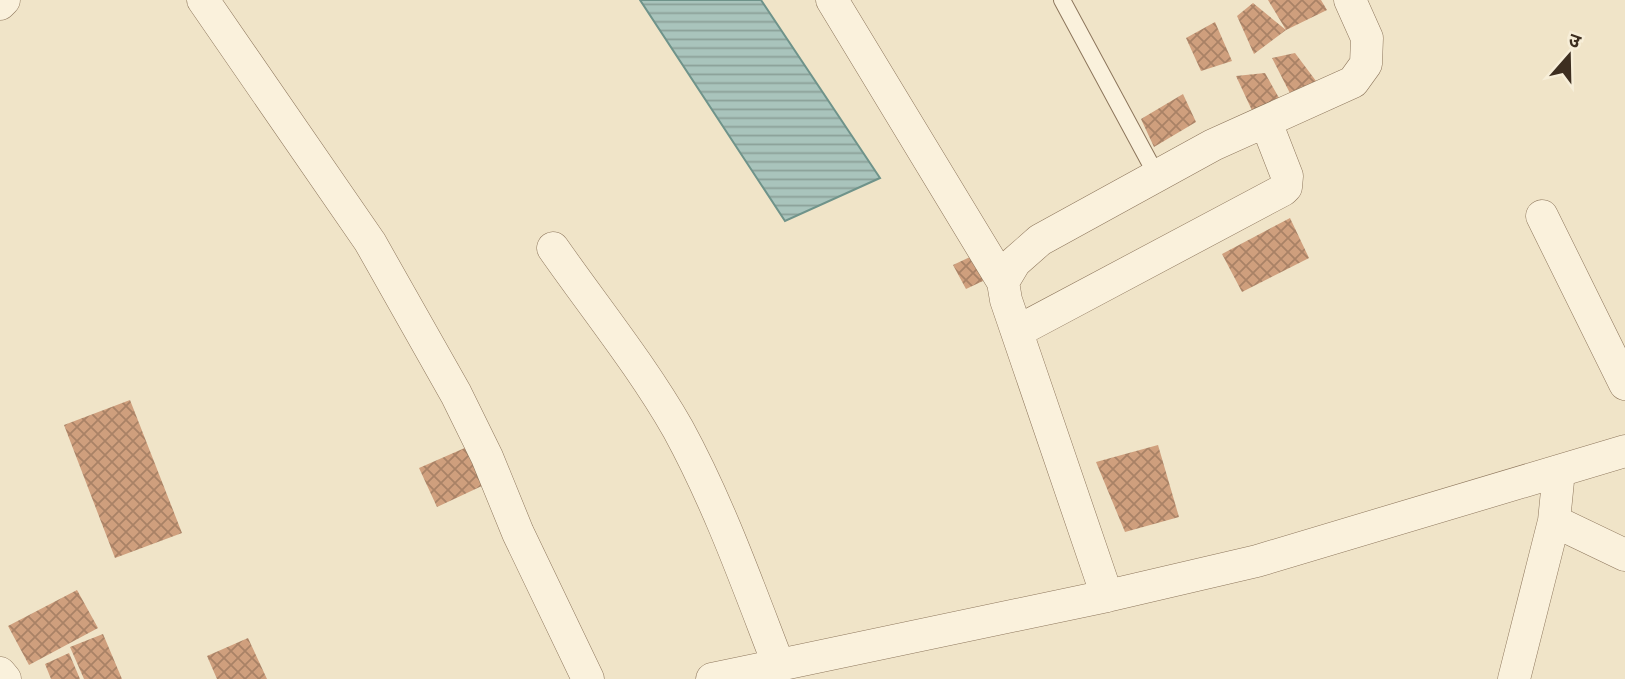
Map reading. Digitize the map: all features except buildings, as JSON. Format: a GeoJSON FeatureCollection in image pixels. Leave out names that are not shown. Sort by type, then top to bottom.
{"type":"FeatureCollection","features":[{"type":"Feature","properties":{"kind":"street"},"geometry":{"type":"LineString","coordinates":[[0,4],[4,0]]}},
{"type":"Feature","properties":{"kind":"street"},"geometry":{"type":"LineString","coordinates":[[204,0],[370,242],[390,277],[456,394],[487,457],[518,533],[589,679]]}},
{"type":"Feature","properties":{"kind":"street"},"geometry":{"type":"LineString","coordinates":[[832,0],[1003,282],[1006,300],[1107,596]]}},
{"type":"Feature","properties":{"kind":"street"},"geometry":{"type":"LineString","coordinates":[[1003,282],[1015,262],[1040,240],[1213,145],[1353,82],[1366,64],[1367,38],[1350,0]]}},
{"type":"Feature","properties":{"kind":"street"},"geometry":{"type":"LineString","coordinates":[[1018,331],[1283,190],[1287,176],[1266,122]]}},
{"type":"Feature","properties":{"kind":"street"},"geometry":{"type":"LineString","coordinates":[[1542,216],[1625,384]]}},
{"type":"Feature","properties":{"kind":"street"},"geometry":{"type":"LineString","coordinates":[[552,248],[655,392],[682,438],[714,501],[779,666]]}},
{"type":"Feature","properties":{"kind":"street"},"geometry":{"type":"LineString","coordinates":[[712,679],[1107,596],[1257,561],[1625,451]]}},
{"type":"Feature","properties":{"kind":"street"},"geometry":{"type":"LineString","coordinates":[[1514,679],[1554,521],[1559,471]]}},
{"type":"Feature","properties":{"kind":"street"},"geometry":{"type":"LineString","coordinates":[[1554,521],[1625,555]]}},
{"type":"Feature","properties":{"kind":"street"},"geometry":{"type":"LineString","coordinates":[[0,673],[5,679]]}},
{"type":"Feature","properties":{"kind":"lane"},"geometry":{"type":"LineString","coordinates":[[1062,0],[1157,176]]}},
{"type":"Feature","properties":{"kind":"water"},"geometry":{"type":"Polygon","coordinates":[[[640,0],[761,0],[880,178],[785,221],[640,0]]]}}]}
